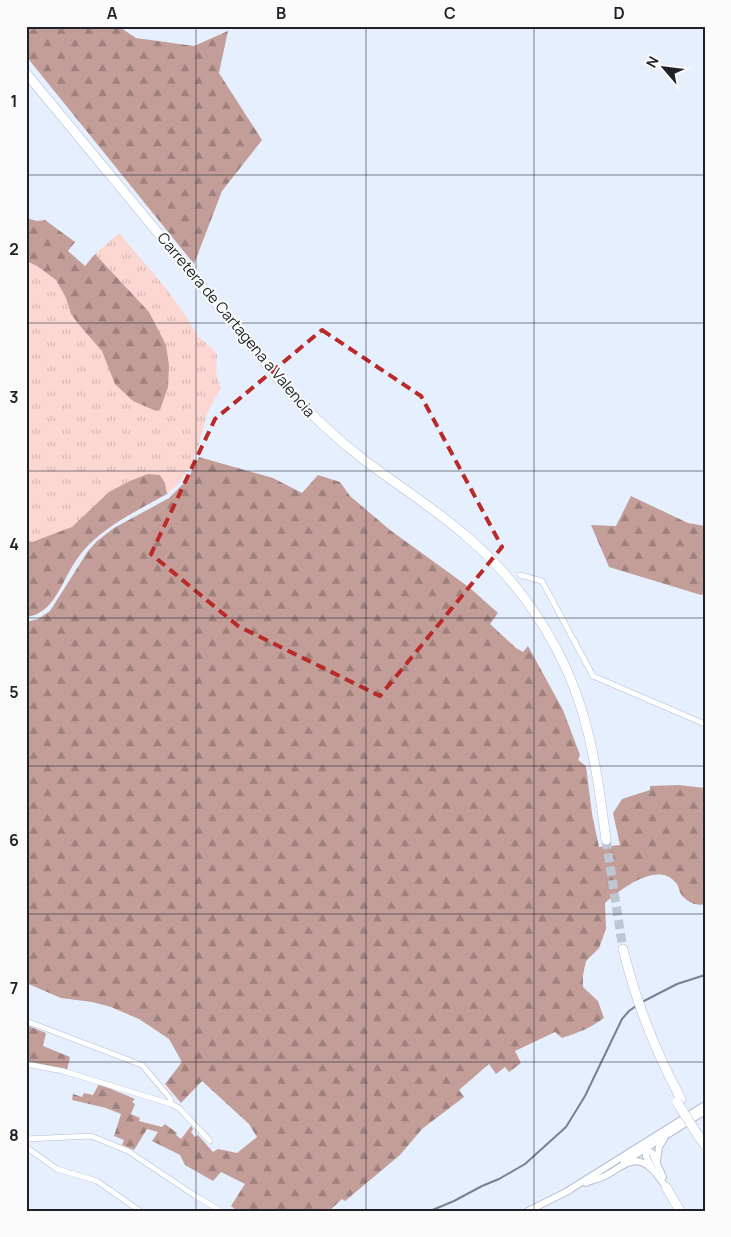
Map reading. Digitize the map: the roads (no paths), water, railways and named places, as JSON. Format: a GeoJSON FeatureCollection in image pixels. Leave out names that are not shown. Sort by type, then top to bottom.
{"type":"FeatureCollection","features":[{"type":"Feature","properties":{"kind":"highway","name":"Carretera de Cartagena a Valencia"},"geometry":{"type":"LineString","coordinates":[[26,73],[281,382],[308,412],[363,459],[466,536],[494,562],[527,603],[559,654],[578,699],[592,751],[606,840]]}},
{"type":"Feature","properties":{"kind":"highway"},"geometry":{"type":"LineString","coordinates":[[623,949],[634,991],[633,1001],[657,1058],[679,1101],[701,1134],[705,1145]]}},
{"type":"Feature","properties":{"kind":"highway"},"geometry":{"type":"LineString","coordinates":[[666,1187],[680,1211]]}},
{"type":"Feature","properties":{"kind":"street"},"geometry":{"type":"LineString","coordinates":[[520,575],[542,580],[593,676],[705,724]]}},
{"type":"Feature","properties":{"kind":"street"},"geometry":{"type":"LineString","coordinates":[[26,1021],[142,1065],[170,1098],[170,1104]]}},
{"type":"Feature","properties":{"kind":"street"},"geometry":{"type":"LineString","coordinates":[[26,1064],[63,1072],[170,1104],[179,1108],[210,1141]]}},
{"type":"Feature","properties":{"kind":"street"},"geometry":{"type":"LineString","coordinates":[[528,1211],[597,1178],[669,1134],[705,1108]]}},
{"type":"Feature","properties":{"kind":"street"},"geometry":{"type":"LineString","coordinates":[[666,1187],[654,1171],[646,1156],[645,1148],[647,1144],[705,1108]]}},
{"type":"Feature","properties":{"kind":"street"},"geometry":{"type":"LineString","coordinates":[[566,1192],[705,1108]]}},
{"type":"Feature","properties":{"kind":"street"},"geometry":{"type":"LineString","coordinates":[[657,1161],[661,1142],[669,1134]]}},
{"type":"Feature","properties":{"kind":"street"},"geometry":{"type":"LineString","coordinates":[[26,1138],[91,1136],[128,1151],[194,1196],[220,1211]]}},
{"type":"Feature","properties":{"kind":"street"},"geometry":{"type":"LineString","coordinates":[[26,1147],[57,1169],[97,1181],[140,1211]]}},
{"type":"Feature","properties":{"kind":"street"},"geometry":{"type":"LineString","coordinates":[[602,1169],[643,1147],[652,1153],[657,1161],[666,1187]]}},
{"type":"Feature","properties":{"kind":"street"},"geometry":{"type":"LineString","coordinates":[[597,1178],[602,1178],[630,1162],[640,1162],[654,1171]]}},
{"type":"Feature","properties":{"kind":"waterway"},"geometry":{"type":"LineString","coordinates":[[642,1002],[677,984],[705,975]]}},
{"type":"Feature","properties":{"kind":"waterway"},"geometry":{"type":"LineString","coordinates":[[430,1211],[499,1179],[525,1164],[566,1127],[585,1096],[622,1019],[636,1006]]}},
{"type":"Feature","properties":{"kind":"tunnel"},"geometry":{"type":"LineString","coordinates":[[606,840],[623,949]]}}]}
